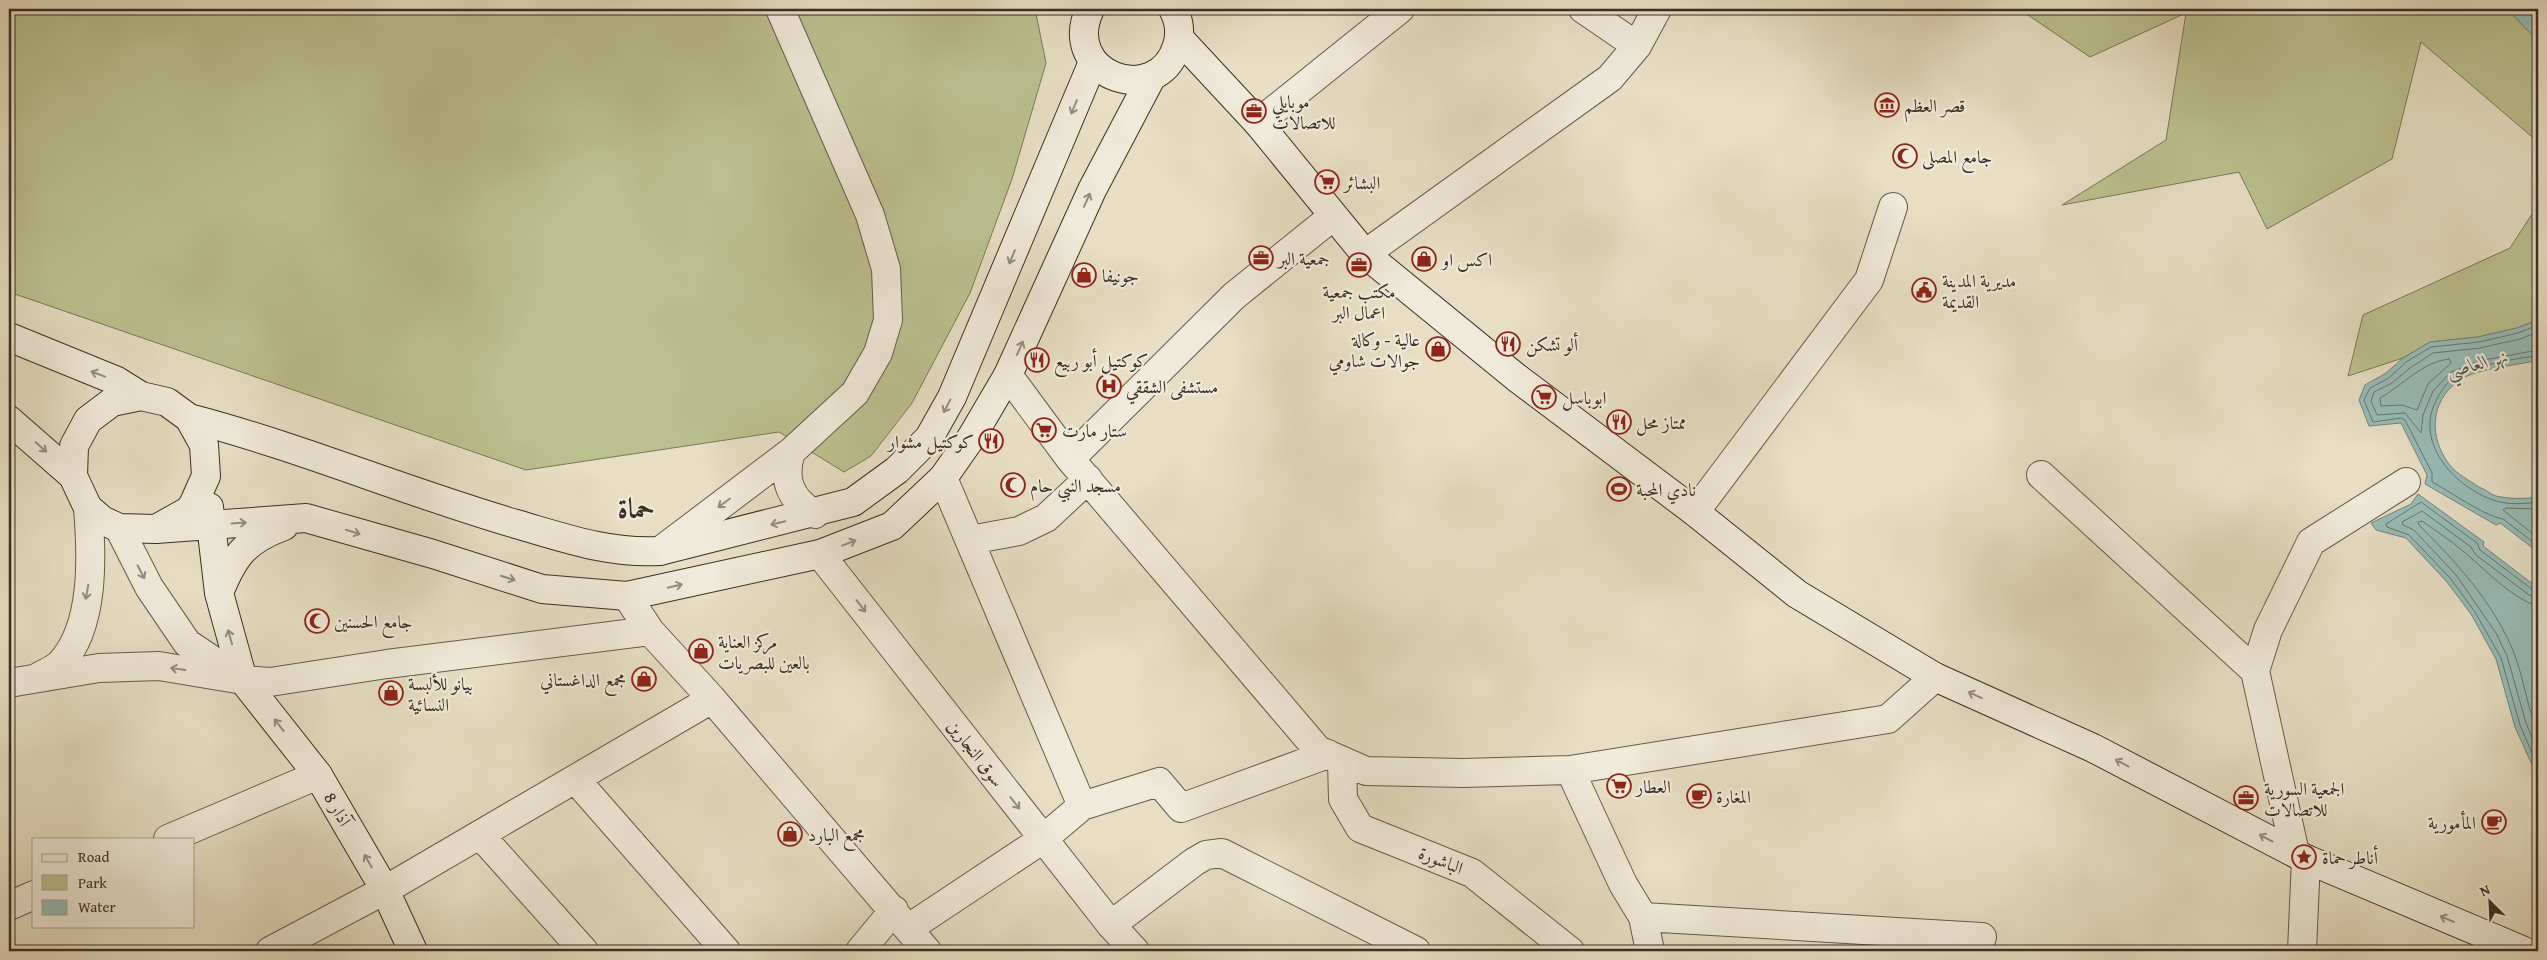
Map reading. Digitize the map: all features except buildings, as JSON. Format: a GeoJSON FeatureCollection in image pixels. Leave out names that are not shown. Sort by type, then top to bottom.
{"type":"FeatureCollection","features":[{"type":"Feature","properties":{"kind":"street"},"geometry":{"type":"LineString","coordinates":[[660,551],[790,452],[855,393],[878,353],[888,320],[886,269],[870,215],[780,9]]}},
{"type":"Feature","properties":{"kind":"street"},"geometry":{"type":"LineString","coordinates":[[1086,12],[1084,34],[1086,48],[1093,62],[1105,73],[1120,79],[1136,80],[1152,76],[1165,67],[1175,54],[1179,38],[1179,26],[1173,9]]}},
{"type":"Feature","properties":{"kind":"street"},"geometry":{"type":"LineString","coordinates":[[1258,123],[1400,9]]}},
{"type":"Feature","properties":{"kind":"street"},"geometry":{"type":"LineString","coordinates":[[1584,9],[1637,46]]}},
{"type":"Feature","properties":{"kind":"street"},"geometry":{"type":"LineString","coordinates":[[1365,254],[1610,78],[1637,46],[1657,9]]}},
{"type":"Feature","properties":{"kind":"street"},"geometry":{"type":"LineString","coordinates":[[1179,38],[1258,123],[1332,217],[1365,254],[1517,378],[1695,512],[1797,594],[1935,677],[2093,748],[2300,856],[2524,951]]}},
{"type":"Feature","properties":{"kind":"street"},"geometry":{"type":"LineString","coordinates":[[9,337],[118,381],[141,396],[167,402],[189,418],[253,435],[484,515],[595,546],[631,553],[660,551],[814,514],[854,502],[897,470],[929,438],[952,397],[1093,62]]}},
{"type":"Feature","properties":{"kind":"street"},"geometry":{"type":"LineString","coordinates":[[9,420],[72,476],[88,508],[102,520],[119,528],[156,529],[306,518],[433,554],[542,589],[627,596],[820,554],[892,526],[943,478],[971,438],[1008,375],[1092,190],[1152,76]]}},
{"type":"Feature","properties":{"kind":"street"},"geometry":{"type":"LineString","coordinates":[[1695,512],[1869,280],[1894,207]]}},
{"type":"Feature","properties":{"kind":"street"},"geometry":{"type":"LineString","coordinates":[[1070,458],[1234,296],[1332,217]]}},
{"type":"Feature","properties":{"kind":"street"},"geometry":{"type":"LineString","coordinates":[[1008,375],[1070,458],[1318,750],[1366,771],[1463,773],[1570,770],[1888,719],[1935,677]]}},
{"type":"Feature","properties":{"kind":"street"},"geometry":{"type":"LineString","coordinates":[[72,476],[74,446],[88,420],[112,402],[141,396]]}},
{"type":"Feature","properties":{"kind":"street"},"geometry":{"type":"LineString","coordinates":[[189,418],[204,445],[219,593],[243,680]]}},
{"type":"Feature","properties":{"kind":"street"},"geometry":{"type":"LineString","coordinates":[[790,452],[787,464],[789,488],[795,499],[814,514]]}},
{"type":"Feature","properties":{"kind":"street"},"geometry":{"type":"LineString","coordinates":[[2041,475],[2255,671]]}},
{"type":"Feature","properties":{"kind":"street"},"geometry":{"type":"LineString","coordinates":[[156,529],[188,511],[206,476]]}},
{"type":"Feature","properties":{"kind":"street"},"geometry":{"type":"LineString","coordinates":[[943,478],[1082,806]]}},
{"type":"Feature","properties":{"kind":"street"},"geometry":{"type":"LineString","coordinates":[[970,540],[1019,531],[1046,518],[1088,479]]}},
{"type":"Feature","properties":{"kind":"street"},"geometry":{"type":"LineString","coordinates":[[2302,951],[2300,856],[2255,671],[2268,630],[2311,542],[2406,482]]}},
{"type":"Feature","properties":{"kind":"street"},"geometry":{"type":"LineString","coordinates":[[20,682],[59,666],[74,647],[84,613],[91,569],[88,508]]}},
{"type":"Feature","properties":{"kind":"street"},"geometry":{"type":"LineString","coordinates":[[219,593],[228,569],[244,546],[261,535],[306,518]]}},
{"type":"Feature","properties":{"kind":"street"},"geometry":{"type":"LineString","coordinates":[[119,528],[149,587],[187,643],[243,680]]}},
{"type":"Feature","properties":{"kind":"street","name":"سوق النجارين"},"geometry":{"type":"LineString","coordinates":[[820,554],[1111,925],[1135,951]]}},
{"type":"Feature","properties":{"kind":"street"},"geometry":{"type":"LineString","coordinates":[[627,596],[650,631],[712,699],[927,951]]}},
{"type":"Feature","properties":{"kind":"street"},"geometry":{"type":"LineString","coordinates":[[20,682],[99,668],[159,666],[243,680],[270,682],[387,664],[650,631]]}},
{"type":"Feature","properties":{"kind":"street","name":"8 آذار"},"geometry":{"type":"LineString","coordinates":[[243,680],[318,775],[385,890],[414,951]]}},
{"type":"Feature","properties":{"kind":"street"},"geometry":{"type":"LineString","coordinates":[[270,951],[482,836],[712,699]]}},
{"type":"Feature","properties":{"kind":"street"},"geometry":{"type":"LineString","coordinates":[[860,951],[901,919],[1043,839],[1082,806],[1159,782],[1181,808],[1335,758]]}},
{"type":"Feature","properties":{"kind":"street","name":"الباشورة"},"geometry":{"type":"LineString","coordinates":[[1335,758],[1343,798],[1360,828],[1472,873],[1570,951]]}},
{"type":"Feature","properties":{"kind":"street"},"geometry":{"type":"LineString","coordinates":[[1570,770],[1623,884],[1643,917],[1650,951]]}},
{"type":"Feature","properties":{"kind":"street"},"geometry":{"type":"LineString","coordinates":[[170,838],[318,775]]}},
{"type":"Feature","properties":{"kind":"street"},"geometry":{"type":"LineString","coordinates":[[576,780],[726,951]]}},
{"type":"Feature","properties":{"kind":"street"},"geometry":{"type":"LineString","coordinates":[[482,836],[584,951]]}},
{"type":"Feature","properties":{"kind":"street"},"geometry":{"type":"LineString","coordinates":[[1111,925],[1194,862],[1206,855],[1222,853],[1416,951]]}},
{"type":"Feature","properties":{"kind":"street"},"geometry":{"type":"LineString","coordinates":[[9,906],[32,897]]}},
{"type":"Feature","properties":{"kind":"street"},"geometry":{"type":"LineString","coordinates":[[1643,917],[1982,937]]}},
{"type":"Feature","properties":{"kind":"green space"},"geometry":{"type":"Polygon","coordinates":[[[9,9],[1035,9],[1046,63],[1012,179],[970,293],[912,403],[871,456],[844,472],[779,432],[526,470],[9,292],[9,9]]]}},
{"type":"Feature","properties":{"kind":"green space"},"geometry":{"type":"Polygon","coordinates":[[[2019,9],[2507,9],[2538,41],[2538,142],[2421,42],[2392,159],[2267,229],[2239,172],[2062,205],[2166,140],[2186,13],[2090,57],[2019,9]]]}},
{"type":"Feature","properties":{"kind":"green space"},"geometry":{"type":"Polygon","coordinates":[[[2538,205],[2538,320],[2517,328],[2478,337],[2430,342],[2403,358],[2348,376],[2363,315],[2510,248],[2538,205]]]}},
{"type":"Feature","properties":{"kind":"water"},"geometry":{"type":"Polygon","coordinates":[[[2507,9],[2538,9],[2538,41],[2507,9]]]}},
{"type":"Feature","properties":{"kind":"water","name":"نهر العاصي"},"geometry":{"type":"Polygon","coordinates":[[[2538,320],[2538,360],[2484,370],[2464,377],[2448,390],[2437,410],[2435,421],[2438,443],[2442,454],[2459,474],[2496,496],[2507,498],[2538,497],[2538,552],[2500,523],[2496,525],[2425,484],[2427,475],[2401,423],[2369,426],[2359,400],[2365,385],[2386,373],[2403,358],[2430,342],[2478,337],[2517,328],[2538,320]]]}},
{"type":"Feature","properties":{"kind":"water"},"geometry":{"type":"Polygon","coordinates":[[[2418,494],[2484,542],[2483,546],[2538,588],[2538,778],[2515,727],[2496,659],[2471,614],[2447,582],[2406,538],[2376,530],[2371,523],[2411,504],[2418,494]]]}},
{"type":"Feature","properties":{"kind":"place","name":"قصر العظم"},"geometry":{"type":"Point","coordinates":[1887,105]}},
{"type":"Feature","properties":{"kind":"place","name":"موبايلي للاتصالات"},"geometry":{"type":"Point","coordinates":[1254,111]}},
{"type":"Feature","properties":{"kind":"place","name":"جامع المصلى"},"geometry":{"type":"Point","coordinates":[1905,156]}},
{"type":"Feature","properties":{"kind":"place","name":"البشائر"},"geometry":{"type":"Point","coordinates":[1327,182]}},
{"type":"Feature","properties":{"kind":"place","name":"جمعية البر"},"geometry":{"type":"Point","coordinates":[1261,258]}},
{"type":"Feature","properties":{"kind":"place","name":"اكس او"},"geometry":{"type":"Point","coordinates":[1424,259]}},
{"type":"Feature","properties":{"kind":"place","name":"مكتب جمعية اعمال البر"},"geometry":{"type":"Point","coordinates":[1359,265]}},
{"type":"Feature","properties":{"kind":"place","name":"جونيفا"},"geometry":{"type":"Point","coordinates":[1084,275]}},
{"type":"Feature","properties":{"kind":"place","name":"مديرية المدينة القديمة"},"geometry":{"type":"Point","coordinates":[1924,290]}},
{"type":"Feature","properties":{"kind":"place","name":"ألو تشكن"},"geometry":{"type":"Point","coordinates":[1508,344]}},
{"type":"Feature","properties":{"kind":"place","name":"عالية - وكالة جوالات شاومي"},"geometry":{"type":"Point","coordinates":[1438,349]}},
{"type":"Feature","properties":{"kind":"place","name":"كوكتيل أبو ربيع"},"geometry":{"type":"Point","coordinates":[1037,360]}},
{"type":"Feature","properties":{"kind":"place","name":"مستشفى الشققي"},"geometry":{"type":"Point","coordinates":[1109,386]}},
{"type":"Feature","properties":{"kind":"place","name":"ابوباسل"},"geometry":{"type":"Point","coordinates":[1544,397]}},
{"type":"Feature","properties":{"kind":"place","name":"ممتاز محل"},"geometry":{"type":"Point","coordinates":[1619,422]}},
{"type":"Feature","properties":{"kind":"place","name":"ستار مارت"},"geometry":{"type":"Point","coordinates":[1044,430]}},
{"type":"Feature","properties":{"kind":"place","name":"كوكتيل مشوار"},"geometry":{"type":"Point","coordinates":[991,441]}},
{"type":"Feature","properties":{"kind":"place","name":"مسجد النبي حام"},"geometry":{"type":"Point","coordinates":[1013,485]}},
{"type":"Feature","properties":{"kind":"place","name":"نادي المحبة"},"geometry":{"type":"Point","coordinates":[1619,489]}},
{"type":"Feature","properties":{"kind":"place","name":"جامع الحسنين"},"geometry":{"type":"Point","coordinates":[317,621]}},
{"type":"Feature","properties":{"kind":"place","name":"مركز العناية بالعين للبصريات"},"geometry":{"type":"Point","coordinates":[701,651]}},
{"type":"Feature","properties":{"kind":"place","name":"مجمع الداغستاني"},"geometry":{"type":"Point","coordinates":[644,679]}},
{"type":"Feature","properties":{"kind":"place","name":"بيانو للألبسة النسائية"},"geometry":{"type":"Point","coordinates":[391,693]}},
{"type":"Feature","properties":{"kind":"place","name":"العطار"},"geometry":{"type":"Point","coordinates":[1619,786]}},
{"type":"Feature","properties":{"kind":"place","name":"المغارة"},"geometry":{"type":"Point","coordinates":[1699,796]}},
{"type":"Feature","properties":{"kind":"place","name":"الجمعية السورية للاتصالات"},"geometry":{"type":"Point","coordinates":[2246,798]}},
{"type":"Feature","properties":{"kind":"place","name":"المأمورية"},"geometry":{"type":"Point","coordinates":[2494,822]}},
{"type":"Feature","properties":{"kind":"place","name":"مجمع البارد"},"geometry":{"type":"Point","coordinates":[790,834]}},
{"type":"Feature","properties":{"kind":"place","name":"أناطر حماة"},"geometry":{"type":"Point","coordinates":[2304,857]}},
{"type":"Feature","properties":{"kind":"district","name":"حماة"},"geometry":{"type":"Point","coordinates":[636,507]}}]}
